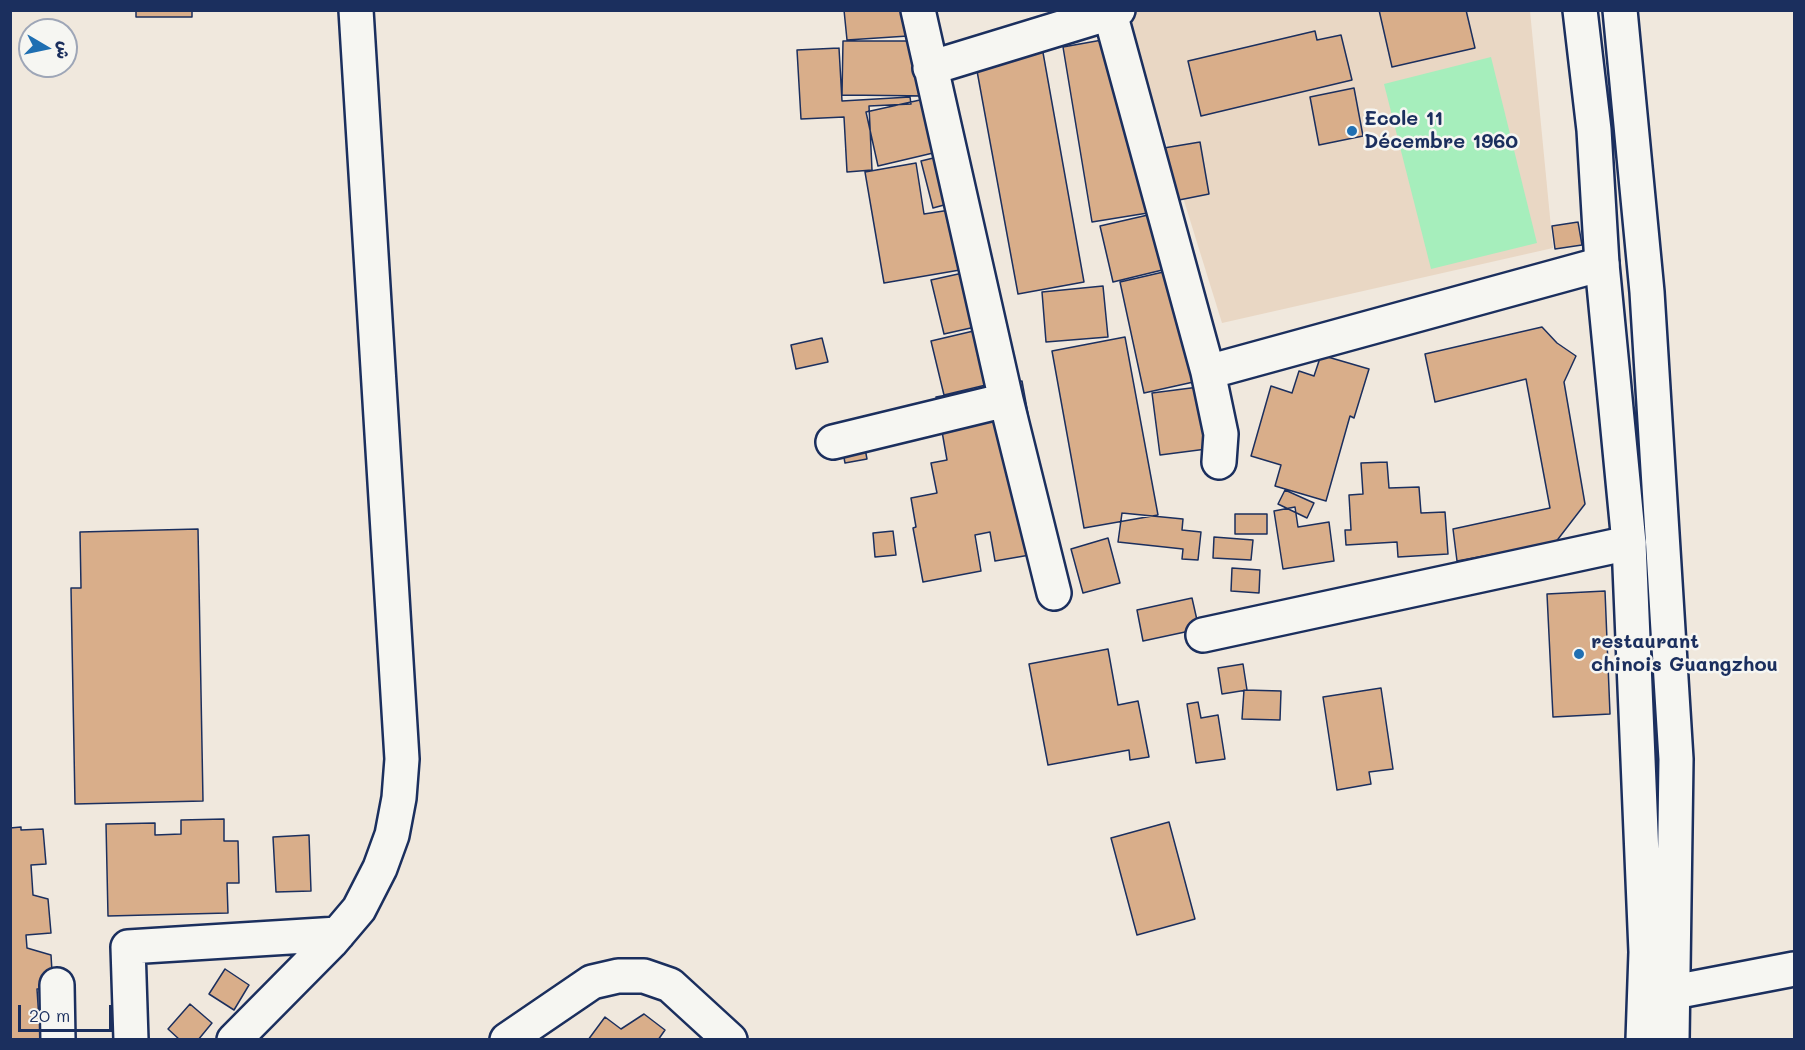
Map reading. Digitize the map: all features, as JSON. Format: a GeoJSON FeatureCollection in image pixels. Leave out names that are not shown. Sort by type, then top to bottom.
{"type":"FeatureCollection","features":[{"type":"Feature","properties":{"kind":"street"},"geometry":{"type":"LineString","coordinates":[[234,1040],[338,934],[359,909],[380,868],[388,846],[399,798],[402,759],[356,10]]}},
{"type":"Feature","properties":{"kind":"street"},"geometry":{"type":"LineString","coordinates":[[918,10],[1006,400],[1054,593]]}},
{"type":"Feature","properties":{"kind":"street"},"geometry":{"type":"LineString","coordinates":[[1580,10],[1594,130],[1602,264],[1629,543],[1646,952],[1643,1040]]}},
{"type":"Feature","properties":{"kind":"street"},"geometry":{"type":"LineString","coordinates":[[1620,10],[1647,292],[1676,759],[1672,1040]]}},
{"type":"Feature","properties":{"kind":"street"},"geometry":{"type":"LineString","coordinates":[[930,68],[1114,12],[1208,372],[1221,434],[1219,462]]}},
{"type":"Feature","properties":{"kind":"street"},"geometry":{"type":"LineString","coordinates":[[1208,372],[1602,264]]}},
{"type":"Feature","properties":{"kind":"street"},"geometry":{"type":"LineString","coordinates":[[832,442],[1006,400]]}},
{"type":"Feature","properties":{"kind":"street"},"geometry":{"type":"LineString","coordinates":[[1203,635],[1629,543]]}},
{"type":"Feature","properties":{"kind":"street"},"geometry":{"type":"LineString","coordinates":[[131,1040],[128,947],[338,934]]}},
{"type":"Feature","properties":{"kind":"street"},"geometry":{"type":"LineString","coordinates":[[1674,992],[1794,969]]}},
{"type":"Feature","properties":{"kind":"street"},"geometry":{"type":"LineString","coordinates":[[507,1040],[592,982],[618,976],[644,976],[670,985],[730,1040]]}},
{"type":"Feature","properties":{"kind":"street"},"geometry":{"type":"LineString","coordinates":[[57,985],[58,1040]]}},
{"type":"Feature","properties":{"kind":"shaded area","name":"Ecole 11 Décembre 1960"},"geometry":{"type":"Polygon","coordinates":[[[1142,10],[1530,11],[1553,248],[1222,323],[1126,14],[1142,10]]]}},
{"type":"Feature","properties":{"kind":"green space"},"geometry":{"type":"Polygon","coordinates":[[[1491,57],[1537,243],[1431,269],[1384,84],[1491,57]]]}},
{"type":"Feature","properties":{"kind":"building"},"geometry":{"type":"Polygon","coordinates":[[[136,10],[192,10],[192,17],[136,17],[136,10]]]}},
{"type":"Feature","properties":{"kind":"building"},"geometry":{"type":"Polygon","coordinates":[[[844,10],[922,10],[923,35],[847,40],[844,10]]]}},
{"type":"Feature","properties":{"kind":"building"},"geometry":{"type":"Polygon","coordinates":[[[1379,10],[1466,10],[1475,48],[1392,67],[1379,10]]]}},
{"type":"Feature","properties":{"kind":"building"},"geometry":{"type":"Polygon","coordinates":[[[1315,31],[1317,40],[1341,35],[1352,80],[1201,116],[1188,61],[1315,31]]]}},
{"type":"Feature","properties":{"kind":"building"},"geometry":{"type":"Polygon","coordinates":[[[1130,35],[1160,211],[1092,222],[1063,47],[1130,35]]]}},
{"type":"Feature","properties":{"kind":"building"},"geometry":{"type":"Polygon","coordinates":[[[843,41],[931,41],[931,96],[842,95],[843,41]]]}},
{"type":"Feature","properties":{"kind":"building"},"geometry":{"type":"Polygon","coordinates":[[[1042,47],[1084,282],[1018,294],[975,60],[1042,47]]]}},
{"type":"Feature","properties":{"kind":"building"},"geometry":{"type":"Polygon","coordinates":[[[839,48],[842,101],[910,97],[911,104],[869,106],[872,170],[847,172],[844,117],[801,119],[797,50],[839,48]]]}},
{"type":"Feature","properties":{"kind":"building"},"geometry":{"type":"Polygon","coordinates":[[[1354,88],[1363,136],[1319,145],[1310,97],[1354,88]]]}},
{"type":"Feature","properties":{"kind":"building"},"geometry":{"type":"Polygon","coordinates":[[[938,96],[950,149],[878,166],[866,112],[938,96]]]}},
{"type":"Feature","properties":{"kind":"building"},"geometry":{"type":"Polygon","coordinates":[[[1200,142],[1209,194],[1174,201],[1164,148],[1200,142]]]}},
{"type":"Feature","properties":{"kind":"building"},"geometry":{"type":"Polygon","coordinates":[[[954,153],[966,199],[933,208],[921,161],[954,153]]]}},
{"type":"Feature","properties":{"kind":"building"},"geometry":{"type":"Polygon","coordinates":[[[916,163],[924,214],[963,208],[989,265],[884,283],[865,172],[916,163]]]}},
{"type":"Feature","properties":{"kind":"building"},"geometry":{"type":"Polygon","coordinates":[[[1174,209],[1187,264],[1113,282],[1100,226],[1174,209]]]}},
{"type":"Feature","properties":{"kind":"building"},"geometry":{"type":"Polygon","coordinates":[[[1578,222],[1582,245],[1555,249],[1552,226],[1578,222]]]}},
{"type":"Feature","properties":{"kind":"building"},"geometry":{"type":"Polygon","coordinates":[[[990,267],[1002,321],[944,334],[931,280],[990,267]]]}},
{"type":"Feature","properties":{"kind":"building"},"geometry":{"type":"Polygon","coordinates":[[[1185,267],[1216,377],[1144,393],[1120,282],[1185,267]]]}},
{"type":"Feature","properties":{"kind":"building"},"geometry":{"type":"Polygon","coordinates":[[[1103,286],[1108,337],[1046,342],[1042,292],[1103,286]]]}},
{"type":"Feature","properties":{"kind":"building"},"geometry":{"type":"Polygon","coordinates":[[[999,325],[1011,379],[944,395],[931,341],[999,325]]]}},
{"type":"Feature","properties":{"kind":"building"},"geometry":{"type":"Polygon","coordinates":[[[1542,327],[1557,343],[1576,356],[1564,382],[1585,504],[1555,543],[1457,561],[1453,529],[1550,508],[1526,379],[1435,402],[1425,354],[1542,327]]]}},
{"type":"Feature","properties":{"kind":"building"},"geometry":{"type":"Polygon","coordinates":[[[1125,337],[1158,515],[1084,528],[1052,351],[1125,337]]]}},
{"type":"Feature","properties":{"kind":"building"},"geometry":{"type":"Polygon","coordinates":[[[822,338],[828,362],[796,369],[791,345],[822,338]]]}},
{"type":"Feature","properties":{"kind":"building"},"geometry":{"type":"Polygon","coordinates":[[[1321,355],[1369,369],[1354,418],[1350,416],[1326,501],[1275,486],[1281,465],[1251,456],[1271,386],[1292,393],[1299,371],[1314,376],[1321,355]]]}},
{"type":"Feature","properties":{"kind":"building"},"geometry":{"type":"Polygon","coordinates":[[[1022,381],[1053,551],[995,561],[990,532],[975,535],[981,571],[923,582],[913,528],[916,527],[911,498],[937,493],[931,463],[947,460],[936,397],[1022,381]]]}},
{"type":"Feature","properties":{"kind":"building"},"geometry":{"type":"Polygon","coordinates":[[[1222,384],[1230,446],[1160,455],[1152,393],[1222,384]]]}},
{"type":"Feature","properties":{"kind":"building"},"geometry":{"type":"Polygon","coordinates":[[[862,433],[867,459],[845,463],[840,437],[862,433]]]}},
{"type":"Feature","properties":{"kind":"building"},"geometry":{"type":"Polygon","coordinates":[[[1387,462],[1389,488],[1419,487],[1421,513],[1445,512],[1448,554],[1398,557],[1397,542],[1346,545],[1345,530],[1351,530],[1349,495],[1363,494],[1361,463],[1387,462]]]}},
{"type":"Feature","properties":{"kind":"building"},"geometry":{"type":"Polygon","coordinates":[[[1285,490],[1314,503],[1307,518],[1278,504],[1285,490]]]}},
{"type":"Feature","properties":{"kind":"building"},"geometry":{"type":"Polygon","coordinates":[[[1295,507],[1298,527],[1329,522],[1334,561],[1283,569],[1274,511],[1295,507]]]}},
{"type":"Feature","properties":{"kind":"building"},"geometry":{"type":"Polygon","coordinates":[[[1122,513],[1183,519],[1182,530],[1201,532],[1198,560],[1182,559],[1183,549],[1118,542],[1122,513]]]}},
{"type":"Feature","properties":{"kind":"building"},"geometry":{"type":"Polygon","coordinates":[[[1235,514],[1267,514],[1267,534],[1235,534],[1235,514]]]}},
{"type":"Feature","properties":{"kind":"building"},"geometry":{"type":"Polygon","coordinates":[[[198,529],[203,801],[75,804],[71,588],[81,588],[80,532],[198,529]]]}},
{"type":"Feature","properties":{"kind":"building"},"geometry":{"type":"Polygon","coordinates":[[[893,531],[896,555],[875,557],[873,533],[893,531]]]}},
{"type":"Feature","properties":{"kind":"building"},"geometry":{"type":"Polygon","coordinates":[[[1214,537],[1253,540],[1251,560],[1213,558],[1214,537]]]}},
{"type":"Feature","properties":{"kind":"building"},"geometry":{"type":"Polygon","coordinates":[[[1108,538],[1120,583],[1083,593],[1071,549],[1108,538]]]}},
{"type":"Feature","properties":{"kind":"building"},"geometry":{"type":"Polygon","coordinates":[[[1232,568],[1260,570],[1259,593],[1231,591],[1232,568]]]}},
{"type":"Feature","properties":{"kind":"building","name":"restaurant chinois Guangzhou"},"geometry":{"type":"Polygon","coordinates":[[[1605,591],[1610,714],[1553,717],[1547,594],[1605,591]]]}},
{"type":"Feature","properties":{"kind":"building"},"geometry":{"type":"Polygon","coordinates":[[[1192,598],[1199,629],[1143,641],[1137,610],[1192,598]]]}},
{"type":"Feature","properties":{"kind":"building"},"geometry":{"type":"Polygon","coordinates":[[[1108,649],[1118,705],[1138,701],[1149,757],[1130,760],[1129,750],[1048,765],[1029,664],[1108,649]]]}},
{"type":"Feature","properties":{"kind":"building"},"geometry":{"type":"Polygon","coordinates":[[[1243,664],[1247,690],[1222,694],[1218,668],[1243,664]]]}},
{"type":"Feature","properties":{"kind":"building"},"geometry":{"type":"Polygon","coordinates":[[[1381,688],[1393,769],[1369,772],[1371,784],[1337,790],[1323,697],[1381,688]]]}},
{"type":"Feature","properties":{"kind":"building"},"geometry":{"type":"Polygon","coordinates":[[[1244,690],[1281,691],[1280,720],[1242,719],[1244,690]]]}},
{"type":"Feature","properties":{"kind":"building"},"geometry":{"type":"Polygon","coordinates":[[[1198,702],[1201,718],[1218,715],[1225,759],[1196,763],[1187,704],[1198,702]]]}},
{"type":"Feature","properties":{"kind":"building"},"geometry":{"type":"Polygon","coordinates":[[[224,819],[224,841],[238,841],[239,883],[227,883],[228,913],[108,916],[106,824],[155,823],[155,835],[181,834],[181,820],[224,819]]]}},
{"type":"Feature","properties":{"kind":"building"},"geometry":{"type":"Polygon","coordinates":[[[1169,822],[1195,919],[1137,935],[1111,838],[1169,822]]]}},
{"type":"Feature","properties":{"kind":"building"},"geometry":{"type":"Polygon","coordinates":[[[21,827],[21,830],[43,829],[46,864],[31,865],[33,895],[48,899],[51,933],[26,935],[27,948],[51,955],[53,988],[37,989],[39,1020],[54,1024],[55,1040],[10,1040],[10,828],[21,827]]]}},
{"type":"Feature","properties":{"kind":"building"},"geometry":{"type":"Polygon","coordinates":[[[309,835],[311,891],[276,892],[273,837],[309,835]]]}},
{"type":"Feature","properties":{"kind":"building"},"geometry":{"type":"Polygon","coordinates":[[[225,969],[249,985],[234,1010],[209,994],[225,969]]]}},
{"type":"Feature","properties":{"kind":"building"},"geometry":{"type":"Polygon","coordinates":[[[190,1004],[212,1023],[198,1040],[180,1040],[168,1029],[190,1004]]]}},
{"type":"Feature","properties":{"kind":"building"},"geometry":{"type":"Polygon","coordinates":[[[644,1014],[665,1030],[658,1040],[588,1040],[605,1017],[621,1029],[644,1014]]]}},
{"type":"Feature","properties":{"kind":"place","name":"Ecole 11 Décembre 1960"},"geometry":{"type":"Point","coordinates":[1352,131]}},
{"type":"Feature","properties":{"kind":"place","name":"restaurant chinois Guangzhou"},"geometry":{"type":"Point","coordinates":[1579,654]}}]}
